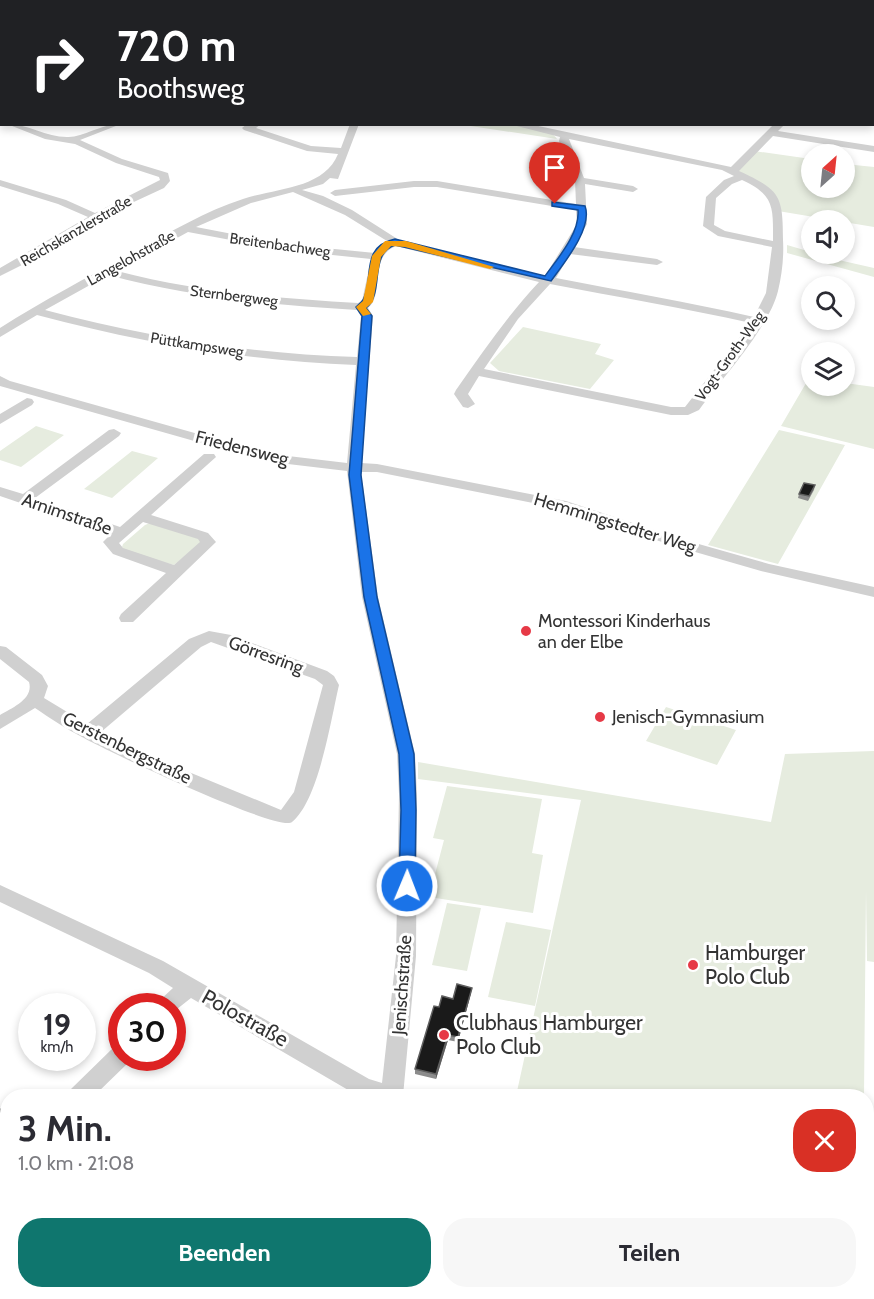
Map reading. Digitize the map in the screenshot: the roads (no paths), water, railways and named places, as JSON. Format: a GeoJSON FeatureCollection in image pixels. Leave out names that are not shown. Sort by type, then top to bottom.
{"type":"FeatureCollection","features":[{"type":"Feature","properties":{"kind":"street","name":"Reichskanzlerstraße"},"geometry":{"type":"LineString","coordinates":[[0,273],[96,217],[160,186],[165,178],[159,173],[119,161],[86,140],[70,141],[48,137],[17,126]]}},
{"type":"Feature","properties":{"kind":"street"},"geometry":{"type":"LineString","coordinates":[[86,140],[113,126]]}},
{"type":"Feature","properties":{"kind":"street"},"geometry":{"type":"LineString","coordinates":[[252,126],[247,128],[310,149],[344,151]]}},
{"type":"Feature","properties":{"kind":"street"},"geometry":{"type":"LineString","coordinates":[[349,212],[335,194],[336,172],[354,126]]}},
{"type":"Feature","properties":{"kind":"street","name":"Vogt-Groth-Weg"},"geometry":{"type":"LineString","coordinates":[[476,371],[683,412],[694,407],[758,321],[774,285],[778,245],[778,211],[774,198],[761,184],[733,171],[522,126]]}},
{"type":"Feature","properties":{"kind":"street"},"geometry":{"type":"LineString","coordinates":[[733,171],[778,126]]}},
{"type":"Feature","properties":{"kind":"street"},"geometry":{"type":"LineString","coordinates":[[771,133],[853,146],[874,147]]}},
{"type":"Feature","properties":{"kind":"street"},"geometry":{"type":"LineString","coordinates":[[468,405],[460,394],[496,345],[508,337],[520,323],[525,305],[548,279],[582,224],[580,180],[564,141],[565,135]]}},
{"type":"Feature","properties":{"kind":"street","name":"Langelohstraße"},"geometry":{"type":"LineString","coordinates":[[0,333],[34,311],[109,272],[185,228],[230,207],[268,195],[312,188],[336,172]]}},
{"type":"Feature","properties":{"kind":"street"},"geometry":{"type":"LineString","coordinates":[[744,176],[728,182],[711,197],[708,226],[722,234],[778,245]]}},
{"type":"Feature","properties":{"kind":"street"},"geometry":{"type":"LineString","coordinates":[[580,180],[633,189]]}},
{"type":"Feature","properties":{"kind":"street"},"geometry":{"type":"LineString","coordinates":[[0,183],[46,196],[96,217]]}},
{"type":"Feature","properties":{"kind":"street"},"geometry":{"type":"LineString","coordinates":[[312,188],[335,194],[414,184],[437,184],[582,208]]}},
{"type":"Feature","properties":{"kind":"street"},"geometry":{"type":"LineString","coordinates":[[312,188],[392,243],[650,300],[675,308],[705,310],[758,321]]}},
{"type":"Feature","properties":{"kind":"street","name":"Breitenbachweg"},"geometry":{"type":"LineString","coordinates":[[185,228],[263,244],[376,256]]}},
{"type":"Feature","properties":{"kind":"street"},"geometry":{"type":"LineString","coordinates":[[361,307],[368,302],[376,256],[392,243]]}},
{"type":"Feature","properties":{"kind":"street"},"geometry":{"type":"LineString","coordinates":[[568,250],[657,262]]}},
{"type":"Feature","properties":{"kind":"street","name":"Sternbergweg"},"geometry":{"type":"LineString","coordinates":[[109,272],[196,293],[273,302],[361,307]]}},
{"type":"Feature","properties":{"kind":"street","name":"Jenischstraße"},"geometry":{"type":"LineString","coordinates":[[361,307],[367,316],[354,468],[370,597],[406,754],[409,810],[406,956],[393,1089]]}},
{"type":"Feature","properties":{"kind":"street","name":"Püttkampsweg"},"geometry":{"type":"LineString","coordinates":[[34,311],[90,327],[161,340],[289,359],[363,361]]}},
{"type":"Feature","properties":{"kind":"street","name":"Friedensweg"},"geometry":{"type":"LineString","coordinates":[[0,379],[5,384],[252,453],[322,466],[354,468]]}},
{"type":"Feature","properties":{"kind":"street"},"geometry":{"type":"LineString","coordinates":[[0,420],[27,402]]}},
{"type":"Feature","properties":{"kind":"street"},"geometry":{"type":"LineString","coordinates":[[25,499],[114,433]]}},
{"type":"Feature","properties":{"kind":"street"},"geometry":{"type":"LineString","coordinates":[[120,532],[209,457]]}},
{"type":"Feature","properties":{"kind":"street","name":"Hemmingstedter Weg"},"geometry":{"type":"LineString","coordinates":[[354,468],[377,468],[566,505],[676,542],[766,568],[874,592]]}},
{"type":"Feature","properties":{"kind":"street","name":"Arnimstraße"},"geometry":{"type":"LineString","coordinates":[[0,491],[120,532],[111,542],[114,548],[177,571]]}},
{"type":"Feature","properties":{"kind":"street","name":"Arnimstraße"},"geometry":{"type":"LineString","coordinates":[[127,618],[206,545],[206,539],[139,516]]}},
{"type":"Feature","properties":{"kind":"street","name":"Görresring"},"geometry":{"type":"LineString","coordinates":[[88,733],[195,643],[209,636],[225,639],[321,675],[331,685],[317,745],[303,794],[285,818]]}},
{"type":"Feature","properties":{"kind":"street"},"geometry":{"type":"LineString","coordinates":[[0,651],[36,679],[40,685],[40,692],[35,700],[0,723]]}},
{"type":"Feature","properties":{"kind":"street","name":"Gerstenbergstraße"},"geometry":{"type":"LineString","coordinates":[[35,700],[88,733],[266,813],[285,818]]}},
{"type":"Feature","properties":{"kind":"street","name":"Polostraße"},"geometry":{"type":"LineString","coordinates":[[0,893],[113,946],[189,986],[369,1089]]}},
{"type":"Feature","properties":{"kind":"street"},"geometry":{"type":"LineString","coordinates":[[182,993],[189,986]]}},
{"type":"Feature","properties":{"kind":"street"},"geometry":{"type":"LineString","coordinates":[[86,1089],[108,1068]]}},
{"type":"Feature","properties":{"kind":"place","name":"Montessori Kinderhaus an der Elbe"},"geometry":{"type":"Point","coordinates":[526,631]}},
{"type":"Feature","properties":{"kind":"place","name":"Jenisch-Gymnasium"},"geometry":{"type":"Point","coordinates":[600,717]}},
{"type":"Feature","properties":{"kind":"place","name":"Hamburger Polo Club"},"geometry":{"type":"Point","coordinates":[693,965]}},
{"type":"Feature","properties":{"kind":"place","name":"Clubhaus Hamburger Polo Club"},"geometry":{"type":"Point","coordinates":[444,1035]}}]}
